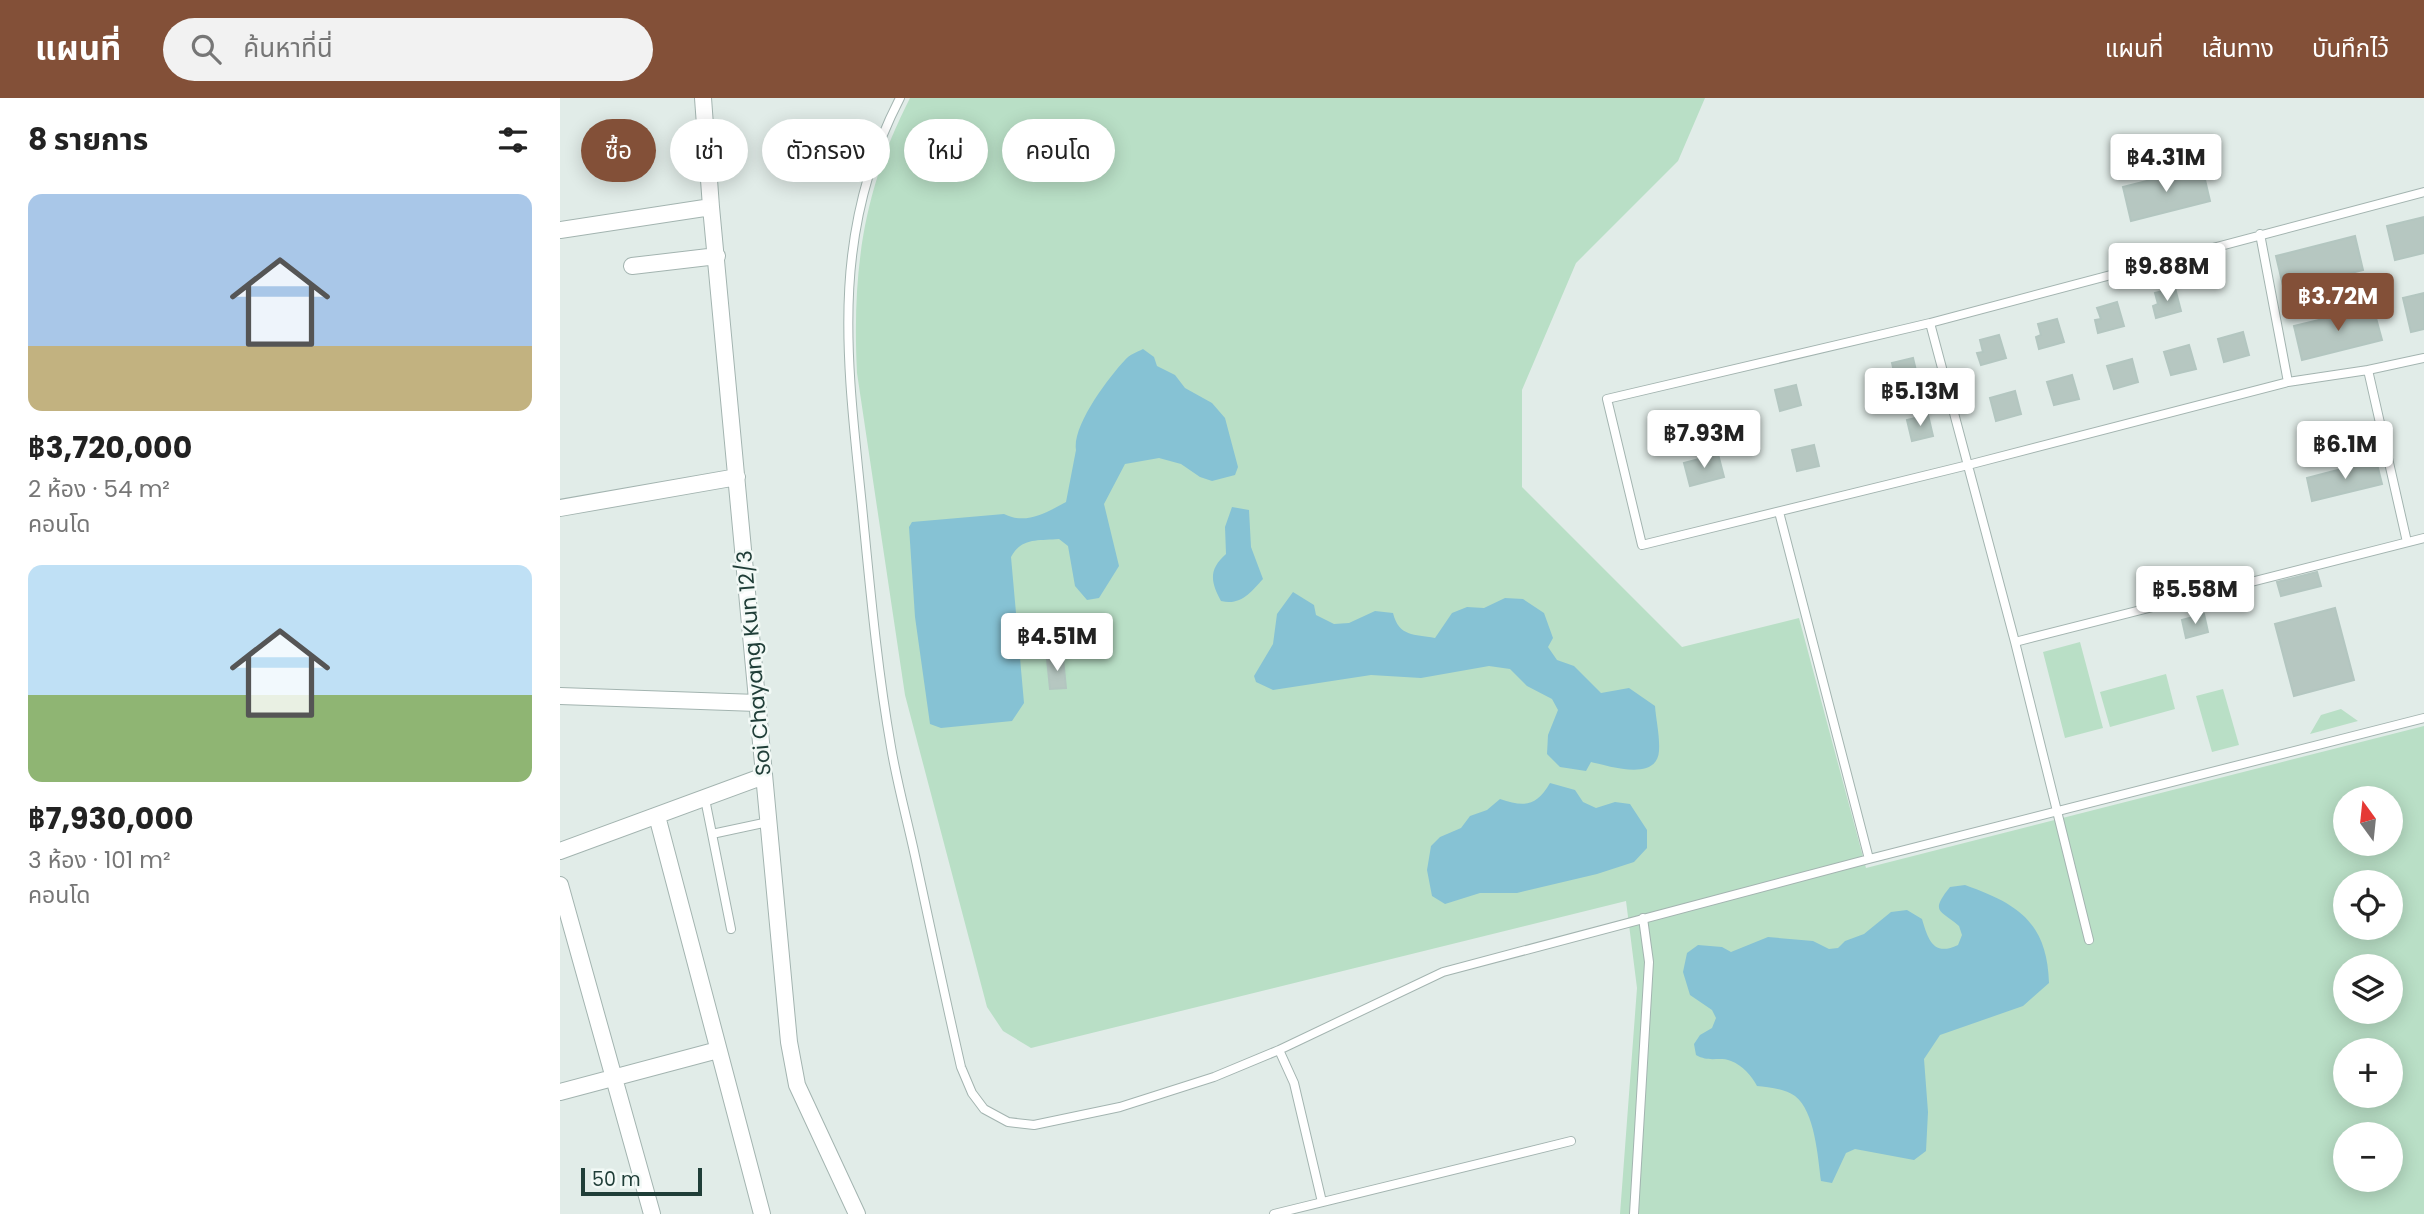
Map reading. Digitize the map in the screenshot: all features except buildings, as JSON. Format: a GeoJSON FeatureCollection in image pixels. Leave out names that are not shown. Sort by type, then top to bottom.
{"type":"FeatureCollection","features":[{"type":"Feature","properties":{"kind":"street","name":"Soi Chayang Kun 12/3"},"geometry":{"type":"LineString","coordinates":[[703,98],[789,1042],[797,1085],[857,1214]]}},
{"type":"Feature","properties":{"kind":"street"},"geometry":{"type":"LineString","coordinates":[[560,230],[711,207]]}},
{"type":"Feature","properties":{"kind":"street"},"geometry":{"type":"LineString","coordinates":[[632,266],[717,256]]}},
{"type":"Feature","properties":{"kind":"street"},"geometry":{"type":"LineString","coordinates":[[560,508],[737,477]]}},
{"type":"Feature","properties":{"kind":"street"},"geometry":{"type":"LineString","coordinates":[[560,696],[757,703]]}},
{"type":"Feature","properties":{"kind":"street"},"geometry":{"type":"LineString","coordinates":[[560,851],[764,776]]}},
{"type":"Feature","properties":{"kind":"street"},"geometry":{"type":"LineString","coordinates":[[657,816],[762,1214]]}},
{"type":"Feature","properties":{"kind":"street"},"geometry":{"type":"LineString","coordinates":[[560,885],[652,1214]]}},
{"type":"Feature","properties":{"kind":"street"},"geometry":{"type":"LineString","coordinates":[[560,1092],[718,1050]]}},
{"type":"Feature","properties":{"kind":"lane"},"geometry":{"type":"LineString","coordinates":[[901,98],[886,126],[869,173],[857,220],[847,319],[848,372],[876,648],[891,749],[961,1067],[972,1093],[984,1109],[1008,1122],[1034,1125],[1120,1107],[1213,1077],[1279,1050],[1443,972],[1870,859],[2424,718]]}},
{"type":"Feature","properties":{"kind":"lane"},"geometry":{"type":"LineString","coordinates":[[2424,192],[2260,233],[1930,323],[1607,399],[1642,545],[1968,465],[2288,382],[2424,358]]}},
{"type":"Feature","properties":{"kind":"lane"},"geometry":{"type":"LineString","coordinates":[[2260,233],[2288,382]]}},
{"type":"Feature","properties":{"kind":"lane"},"geometry":{"type":"LineString","coordinates":[[1930,323],[2089,940]]}},
{"type":"Feature","properties":{"kind":"lane"},"geometry":{"type":"LineString","coordinates":[[2368,370],[2407,542]]}},
{"type":"Feature","properties":{"kind":"lane"},"geometry":{"type":"LineString","coordinates":[[1779,512],[1870,859]]}},
{"type":"Feature","properties":{"kind":"lane"},"geometry":{"type":"LineString","coordinates":[[2014,642],[2424,538]]}},
{"type":"Feature","properties":{"kind":"lane"},"geometry":{"type":"LineString","coordinates":[[705,799],[731,929]]}},
{"type":"Feature","properties":{"kind":"lane"},"geometry":{"type":"LineString","coordinates":[[712,834],[768,822]]}},
{"type":"Feature","properties":{"kind":"lane"},"geometry":{"type":"LineString","coordinates":[[1634,1214],[1649,962],[1643,918]]}},
{"type":"Feature","properties":{"kind":"lane"},"geometry":{"type":"LineString","coordinates":[[1279,1050],[1294,1083],[1322,1202]]}},
{"type":"Feature","properties":{"kind":"lane"},"geometry":{"type":"LineString","coordinates":[[1274,1214],[1571,1141]]}},
{"type":"Feature","properties":{"kind":"green space"},"geometry":{"type":"Polygon","coordinates":[[[910,98],[1705,98],[1678,161],[1576,263],[1522,390],[1522,487],[1682,647],[1799,618],[1866,868],[2424,726],[2424,1214],[1620,1214],[1637,988],[1626,901],[1031,1048],[1003,1031],[987,1007],[905,695],[857,373],[859,265],[876,182],[890,182],[890,142],[910,98]]]}},
{"type":"Feature","properties":{"kind":"green space"},"geometry":{"type":"Polygon","coordinates":[[[2080,642],[2103,728],[2065,738],[2043,652],[2080,642]]]}},
{"type":"Feature","properties":{"kind":"green space"},"geometry":{"type":"Polygon","coordinates":[[[2166,674],[2175,709],[2110,727],[2100,692],[2166,674]]]}},
{"type":"Feature","properties":{"kind":"green space"},"geometry":{"type":"Polygon","coordinates":[[[2223,689],[2239,745],[2212,752],[2196,696],[2223,689]]]}},
{"type":"Feature","properties":{"kind":"green space"},"geometry":{"type":"Polygon","coordinates":[[[2341,709],[2358,721],[2310,734],[2321,715],[2341,709]]]}},
{"type":"Feature","properties":{"kind":"water"},"geometry":{"type":"Polygon","coordinates":[[[1143,349],[1154,357],[1157,366],[1175,375],[1185,388],[1212,403],[1225,418],[1238,467],[1235,475],[1212,481],[1200,477],[1181,464],[1159,458],[1125,464],[1104,504],[1119,566],[1099,598],[1087,600],[1075,586],[1068,546],[1059,539],[1031,541],[1020,546],[1011,557],[1024,703],[1012,721],[941,728],[930,724],[915,617],[909,527],[912,522],[1004,514],[1028,518],[1043,514],[1066,502],[1076,440],[1085,416],[1118,368],[1129,357],[1143,349]]]}},
{"type":"Feature","properties":{"kind":"water"},"geometry":{"type":"Polygon","coordinates":[[[1232,507],[1249,510],[1251,547],[1263,579],[1245,597],[1228,602],[1221,601],[1213,576],[1216,565],[1226,554],[1225,527],[1232,507]]]}},
{"type":"Feature","properties":{"kind":"water"},"geometry":{"type":"Polygon","coordinates":[[[1293,592],[1314,605],[1316,615],[1334,624],[1349,623],[1375,611],[1393,613],[1399,626],[1408,633],[1435,638],[1452,613],[1467,607],[1484,608],[1505,598],[1523,599],[1544,613],[1553,638],[1548,647],[1557,660],[1574,666],[1601,693],[1629,688],[1655,706],[1659,745],[1656,761],[1650,766],[1631,770],[1591,762],[1586,771],[1560,767],[1547,754],[1548,735],[1558,710],[1552,699],[1527,686],[1510,669],[1489,666],[1421,678],[1371,675],[1273,690],[1256,682],[1254,676],[1273,644],[1277,614],[1293,592]]]}},
{"type":"Feature","properties":{"kind":"water"},"geometry":{"type":"Polygon","coordinates":[[[1550,783],[1575,790],[1583,802],[1596,808],[1615,802],[1630,804],[1647,830],[1647,848],[1634,862],[1597,874],[1517,893],[1480,893],[1445,904],[1432,896],[1427,870],[1431,846],[1440,837],[1461,828],[1470,816],[1487,810],[1500,799],[1523,804],[1534,801],[1550,783]]]}},
{"type":"Feature","properties":{"kind":"water"},"geometry":{"type":"Polygon","coordinates":[[[1965,885],[2000,900],[2026,918],[2036,930],[2042,945],[2049,983],[2023,1006],[1940,1035],[1924,1059],[1928,1112],[1926,1151],[1914,1160],[1855,1149],[1846,1153],[1832,1183],[1821,1181],[1811,1123],[1802,1103],[1795,1096],[1781,1090],[1757,1086],[1746,1071],[1731,1061],[1706,1059],[1696,1055],[1694,1044],[1700,1035],[1712,1028],[1716,1018],[1712,1010],[1690,995],[1683,972],[1687,953],[1698,945],[1722,947],[1731,952],[1768,937],[1813,941],[1829,949],[1838,948],[1845,941],[1864,934],[1891,912],[1907,910],[1922,919],[1933,944],[1943,949],[1950,948],[1958,945],[1962,935],[1959,926],[1940,910],[1940,902],[1950,887],[1965,885]]]}}]}
